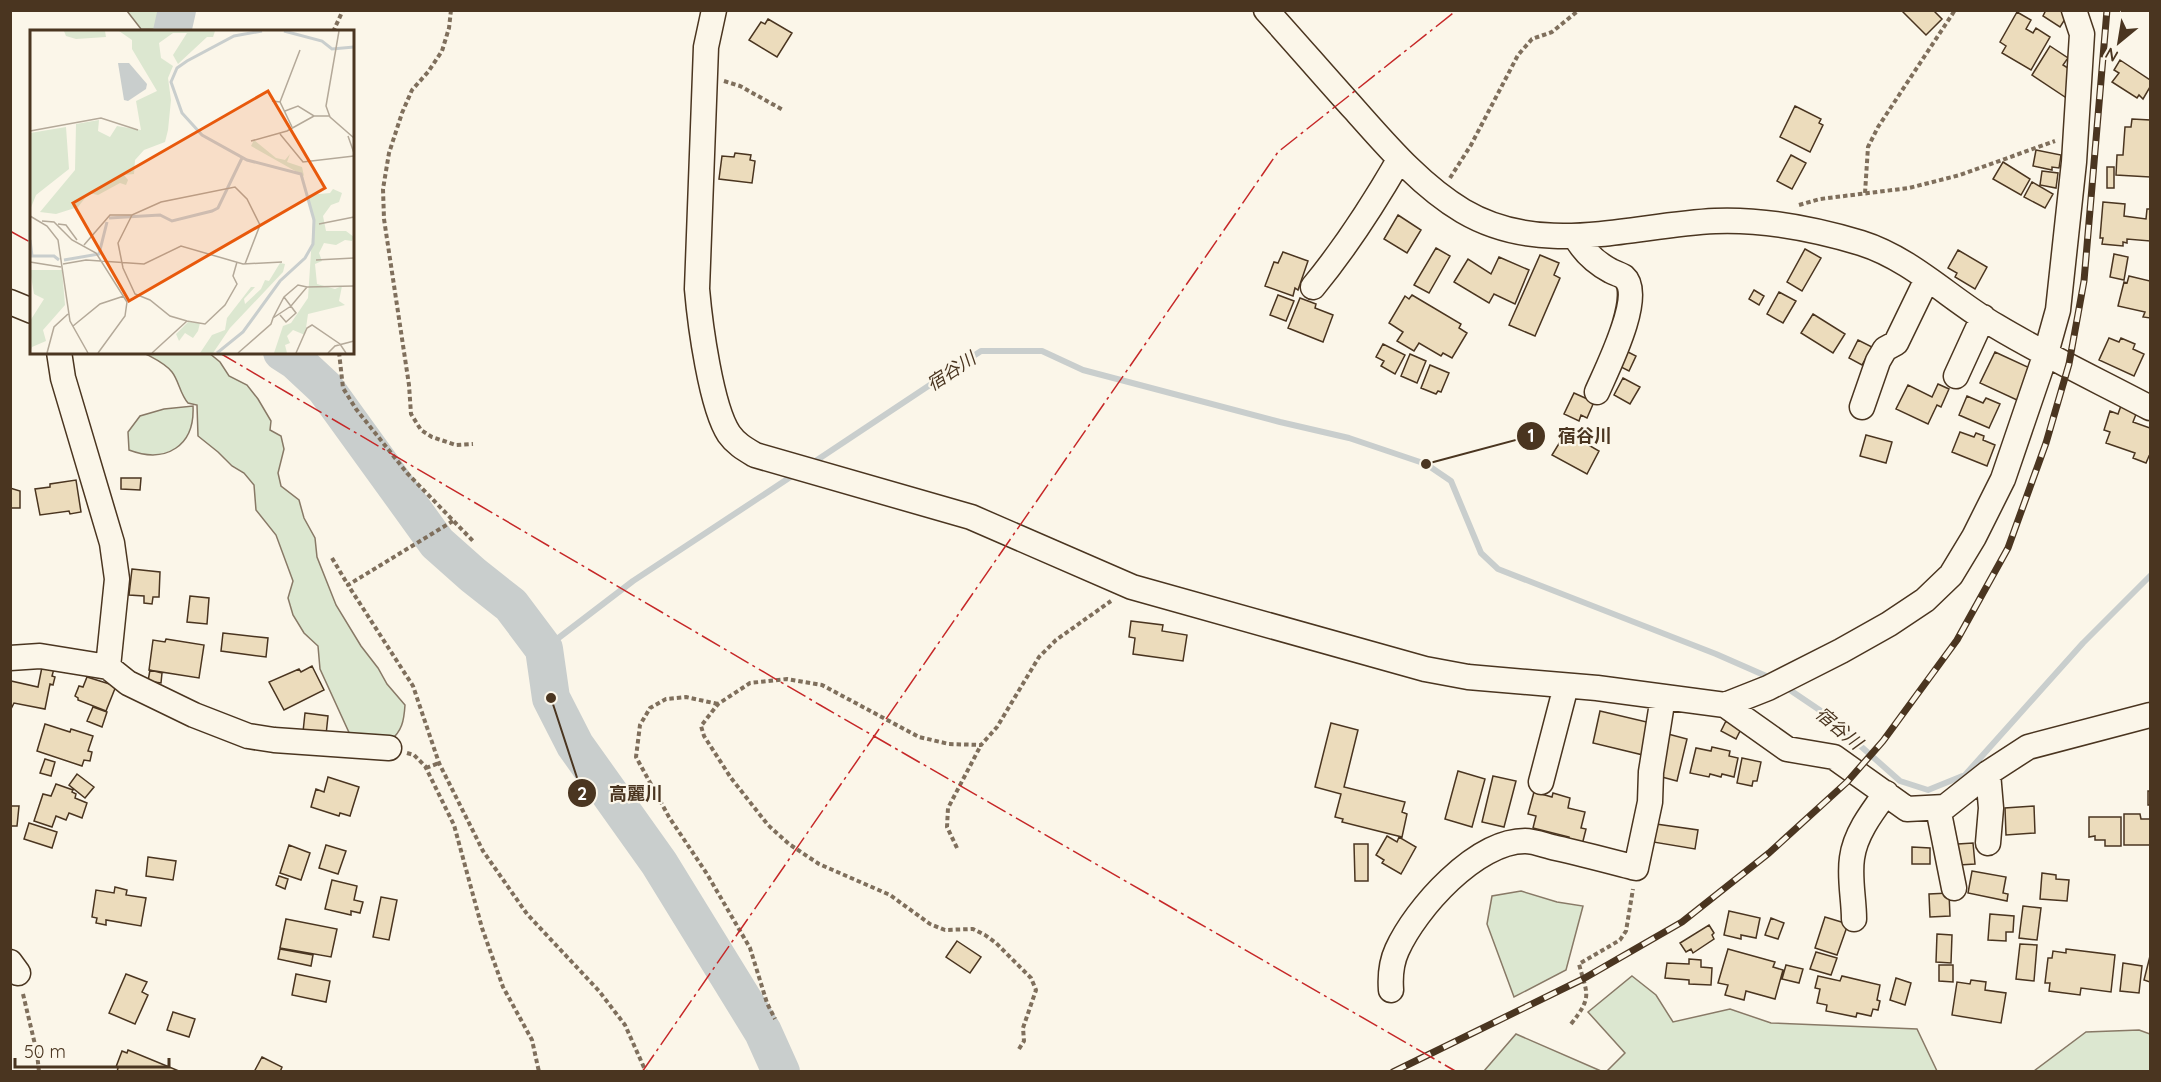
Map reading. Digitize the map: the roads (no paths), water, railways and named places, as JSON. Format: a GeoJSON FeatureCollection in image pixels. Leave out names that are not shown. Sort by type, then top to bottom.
{"type":"FeatureCollection","features":[{"type":"Feature","properties":{"kind":"street"},"geometry":{"type":"LineString","coordinates":[[714,10],[706,47],[697,289],[713,387],[721,415],[729,434],[739,445],[755,454],[786,465],[971,517],[1132,587],[1425,669],[1468,677],[1725,705],[1787,749],[1833,757],[1907,809],[1945,807],[1988,773],[2028,747],[2151,715]]}},
{"type":"Feature","properties":{"kind":"street"},"geometry":{"type":"LineString","coordinates":[[1266,10],[1400,160],[1440,195],[1464,212],[1514,232],[1575,236],[1702,222],[1749,220],[1794,227],[1863,244],[1900,260],[1983,317],[2151,408]]}},
{"type":"Feature","properties":{"kind":"street"},"geometry":{"type":"LineString","coordinates":[[1725,705],[1768,687],[1841,651],[1889,624],[1925,600],[1951,575],[1974,537],[2003,479],[2046,353],[2058,310],[2076,133],[2082,34],[2074,10]]}},
{"type":"Feature","properties":{"kind":"street"},"geometry":{"type":"LineString","coordinates":[[1313,287],[1341,253],[1400,160]]}},
{"type":"Feature","properties":{"kind":"street"},"geometry":{"type":"LineString","coordinates":[[1575,236],[1590,256],[1625,278],[1630,288],[1631,298],[1627,315],[1597,392]]}},
{"type":"Feature","properties":{"kind":"street"},"geometry":{"type":"LineString","coordinates":[[1862,407],[1878,361],[1886,349],[1896,343],[1927,279]]}},
{"type":"Feature","properties":{"kind":"street"},"geometry":{"type":"LineString","coordinates":[[10,302],[30,309]]}},
{"type":"Feature","properties":{"kind":"street"},"geometry":{"type":"LineString","coordinates":[[1956,376],[1983,317]]}},
{"type":"Feature","properties":{"kind":"street"},"geometry":{"type":"LineString","coordinates":[[59,354],[63,378],[112,543],[117,579],[108,667]]}},
{"type":"Feature","properties":{"kind":"street"},"geometry":{"type":"LineString","coordinates":[[10,658],[40,656],[108,667],[128,683],[194,715],[248,736],[389,748]]}},
{"type":"Feature","properties":{"kind":"street"},"geometry":{"type":"LineString","coordinates":[[1541,782],[1566,686]]}},
{"type":"Feature","properties":{"kind":"street"},"geometry":{"type":"LineString","coordinates":[[1391,990],[1390,973],[1397,950],[1412,924],[1438,893],[1468,863],[1497,846],[1525,841],[1636,868],[1650,802],[1662,697]]}},
{"type":"Feature","properties":{"kind":"street"},"geometry":{"type":"LineString","coordinates":[[1988,773],[1991,808],[1988,843]]}},
{"type":"Feature","properties":{"kind":"street"},"geometry":{"type":"LineString","coordinates":[[1854,919],[1852,856],[1864,825],[1886,793]]}},
{"type":"Feature","properties":{"kind":"street"},"geometry":{"type":"LineString","coordinates":[[1938,808],[1954,888]]}},
{"type":"Feature","properties":{"kind":"waterway"},"geometry":{"type":"LineString","coordinates":[[172,30],[177,10]]}},
{"type":"Feature","properties":{"kind":"waterway","name":"宿谷川"},"geometry":{"type":"LineString","coordinates":[[811,464],[981,351],[1042,351],[1083,370],[1349,438],[1426,464],[1451,481],[1481,553],[1498,569],[1716,654],[1773,679]]}},
{"type":"Feature","properties":{"kind":"waterway"},"geometry":{"type":"LineString","coordinates":[[285,354],[325,388],[437,543],[511,605],[544,649],[551,698],[575,745],[659,863],[763,1032],[781,1072]]}},
{"type":"Feature","properties":{"kind":"waterway","name":"宿谷川"},"geometry":{"type":"LineString","coordinates":[[544,649],[633,581],[795,474]]}},
{"type":"Feature","properties":{"kind":"waterway","name":"宿谷川"},"geometry":{"type":"LineString","coordinates":[[1784,686],[1821,711],[1900,781],[1928,790],[1965,775],[2083,643],[2150,576]]}},
{"type":"Feature","properties":{"kind":"railway"},"geometry":{"type":"LineString","coordinates":[[1393,1072],[1583,979],[1682,922],[1769,853],[1847,782],[1883,741],[1957,640],[2008,548],[2046,443],[2069,364],[2084,281],[2107,10]]}},
{"type":"Feature","properties":{"kind":"place","name":"宿谷川"},"geometry":{"type":"Point","coordinates":[1426,464]}},
{"type":"Feature","properties":{"kind":"place","name":"高麗川"},"geometry":{"type":"Point","coordinates":[551,698]}}]}
